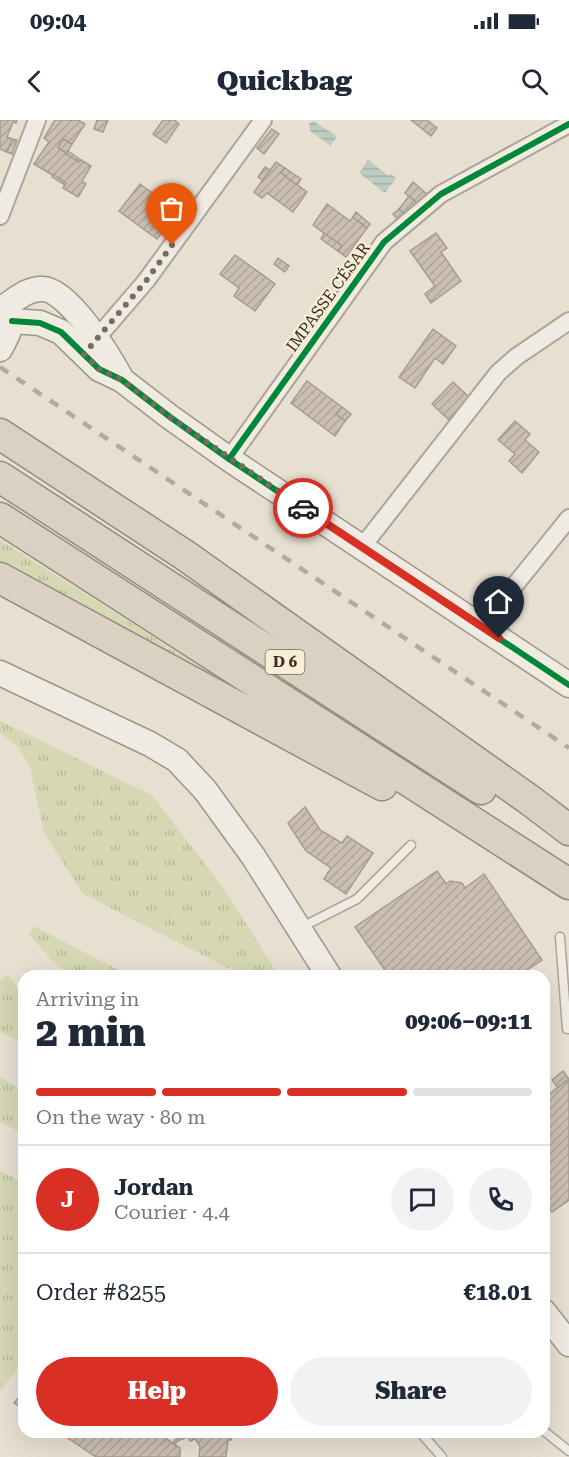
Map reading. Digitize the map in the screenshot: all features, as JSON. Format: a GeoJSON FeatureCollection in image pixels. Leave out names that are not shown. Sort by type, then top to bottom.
{"type":"FeatureCollection","features":[{"type":"Feature","properties":{"kind":"highway"},"geometry":{"type":"LineString","coordinates":[[0,434],[186,556],[569,830]]}},
{"type":"Feature","properties":{"kind":"highway","name":"D 6"},"geometry":{"type":"LineString","coordinates":[[0,477],[569,847]]}},
{"type":"Feature","properties":{"kind":"highway","name":"D 6"},"geometry":{"type":"LineString","coordinates":[[0,518],[569,884]]}},
{"type":"Feature","properties":{"kind":"highway"},"geometry":{"type":"LineString","coordinates":[[0,578],[383,785],[569,897]]}},
{"type":"Feature","properties":{"kind":"street"},"geometry":{"type":"LineString","coordinates":[[0,216],[37,120]]}},
{"type":"Feature","properties":{"kind":"street"},"geometry":{"type":"LineString","coordinates":[[90,346],[146,281],[263,120]]}},
{"type":"Feature","properties":{"kind":"street","name":"IMPASSE CÉSAR"},"geometry":{"type":"LineString","coordinates":[[229,459],[384,242],[441,194],[569,124]]}},
{"type":"Feature","properties":{"kind":"street"},"geometry":{"type":"LineString","coordinates":[[5,323],[30,291],[50,290],[66,299],[99,369],[122,380],[229,459],[569,685]]}},
{"type":"Feature","properties":{"kind":"street"},"geometry":{"type":"LineString","coordinates":[[362,547],[498,373],[516,357],[569,321]]}},
{"type":"Feature","properties":{"kind":"street"},"geometry":{"type":"LineString","coordinates":[[5,323],[40,323],[90,346]]}},
{"type":"Feature","properties":{"kind":"street"},"geometry":{"type":"LineString","coordinates":[[481,627],[569,518]]}},
{"type":"Feature","properties":{"kind":"street"},"geometry":{"type":"LineString","coordinates":[[0,673],[150,744],[177,760],[205,790],[253,856],[325,970]]}},
{"type":"Feature","properties":{"kind":"street"},"geometry":{"type":"LineString","coordinates":[[550,1320],[569,1344]]}},
{"type":"Feature","properties":{"kind":"lane"},"geometry":{"type":"LineString","coordinates":[[299,929],[357,899],[411,845]]}},
{"type":"Feature","properties":{"kind":"lane"},"geometry":{"type":"LineString","coordinates":[[560,937],[567,1029],[569,1029]]}},
{"type":"Feature","properties":{"kind":"lane"},"geometry":{"type":"LineString","coordinates":[[550,1436],[569,1451]]}},
{"type":"Feature","properties":{"kind":"lane"},"geometry":{"type":"LineString","coordinates":[[425,1438],[442,1457]]}},
{"type":"Feature","properties":{"kind":"green space"},"geometry":{"type":"Polygon","coordinates":[[[0,540],[245,695],[0,564],[0,540]]]}},
{"type":"Feature","properties":{"kind":"green space"},"geometry":{"type":"Polygon","coordinates":[[[0,721],[152,795],[224,889],[275,970],[232,970],[83,894],[44,833],[30,767],[20,749],[0,732],[0,721]]]}},
{"type":"Feature","properties":{"kind":"green space"},"geometry":{"type":"Polygon","coordinates":[[[34,926],[118,970],[64,970],[53,962],[29,934],[34,926]]]}},
{"type":"Feature","properties":{"kind":"green space"},"geometry":{"type":"Polygon","coordinates":[[[8,974],[18,990],[18,1040],[0,1032],[0,980],[8,974]]]}},
{"type":"Feature","properties":{"kind":"green space"},"geometry":{"type":"Polygon","coordinates":[[[0,1077],[18,1088],[18,1131],[0,1122],[0,1077]]]}},
{"type":"Feature","properties":{"kind":"green space"},"geometry":{"type":"Polygon","coordinates":[[[0,1171],[18,1179],[18,1368],[0,1391],[0,1171]]]}},
{"type":"Feature","properties":{"kind":"shaded area"},"geometry":{"type":"Polygon","coordinates":[[[313,121],[337,136],[331,146],[310,131],[309,124],[313,121]]]}},
{"type":"Feature","properties":{"kind":"shaded area"},"geometry":{"type":"Polygon","coordinates":[[[368,160],[389,176],[391,174],[396,178],[385,193],[359,173],[368,160]]]}},
{"type":"Feature","properties":{"kind":"building"},"geometry":{"type":"Polygon","coordinates":[[[0,120],[17,120],[16,123],[13,122],[7,137],[12,139],[7,152],[0,149],[0,120]]]}},
{"type":"Feature","properties":{"kind":"building"},"geometry":{"type":"Polygon","coordinates":[[[55,120],[78,120],[85,124],[72,144],[63,139],[58,148],[79,162],[81,160],[91,166],[82,181],[86,184],[78,197],[63,188],[66,183],[34,164],[49,142],[44,138],[55,120]]]}},
{"type":"Feature","properties":{"kind":"building"},"geometry":{"type":"Polygon","coordinates":[[[97,120],[108,120],[103,132],[94,129],[97,120]]]}},
{"type":"Feature","properties":{"kind":"building"},"geometry":{"type":"Polygon","coordinates":[[[163,120],[176,120],[179,124],[166,143],[153,134],[163,120]]]}},
{"type":"Feature","properties":{"kind":"building"},"geometry":{"type":"Polygon","coordinates":[[[411,120],[427,120],[437,128],[431,136],[411,120]]]}},
{"type":"Feature","properties":{"kind":"building"},"geometry":{"type":"Polygon","coordinates":[[[272,129],[279,134],[264,154],[257,148],[272,129]]]}},
{"type":"Feature","properties":{"kind":"building"},"geometry":{"type":"Polygon","coordinates":[[[12,139],[17,140],[12,154],[7,152],[12,139]]]}},
{"type":"Feature","properties":{"kind":"building"},"geometry":{"type":"Polygon","coordinates":[[[63,139],[72,144],[67,153],[58,148],[63,139]]]}},
{"type":"Feature","properties":{"kind":"building"},"geometry":{"type":"Polygon","coordinates":[[[68,151],[81,160],[79,162],[66,154],[68,151]]]}},
{"type":"Feature","properties":{"kind":"building"},"geometry":{"type":"Polygon","coordinates":[[[276,162],[285,168],[281,173],[307,192],[293,212],[267,193],[262,198],[254,192],[276,162]]]}},
{"type":"Feature","properties":{"kind":"building"},"geometry":{"type":"Polygon","coordinates":[[[265,167],[270,170],[263,180],[258,177],[265,167]]]}},
{"type":"Feature","properties":{"kind":"building"},"geometry":{"type":"Polygon","coordinates":[[[285,168],[301,179],[297,185],[281,173],[285,168]]]}},
{"type":"Feature","properties":{"kind":"building"},"geometry":{"type":"Polygon","coordinates":[[[53,174],[66,183],[65,185],[52,177],[53,174]]]}},
{"type":"Feature","properties":{"kind":"building"},"geometry":{"type":"Polygon","coordinates":[[[413,182],[429,196],[419,205],[405,193],[413,182]]]}},
{"type":"Feature","properties":{"kind":"building"},"geometry":{"type":"Polygon","coordinates":[[[140,184],[177,211],[157,239],[119,211],[140,184]]]}},
{"type":"Feature","properties":{"kind":"building"},"geometry":{"type":"Polygon","coordinates":[[[409,196],[419,205],[406,216],[399,209],[409,196]]]}},
{"type":"Feature","properties":{"kind":"building"},"geometry":{"type":"Polygon","coordinates":[[[327,204],[350,221],[353,217],[367,228],[346,257],[338,251],[342,246],[313,225],[327,204]]]}},
{"type":"Feature","properties":{"kind":"building"},"geometry":{"type":"Polygon","coordinates":[[[399,209],[406,216],[400,222],[393,214],[399,209]]]}},
{"type":"Feature","properties":{"kind":"building"},"geometry":{"type":"Polygon","coordinates":[[[356,212],[370,224],[367,228],[353,217],[356,212]]]}},
{"type":"Feature","properties":{"kind":"building"},"geometry":{"type":"Polygon","coordinates":[[[324,233],[342,246],[338,251],[321,239],[324,233]]]}},
{"type":"Feature","properties":{"kind":"building"},"geometry":{"type":"Polygon","coordinates":[[[436,233],[447,248],[441,252],[461,281],[431,303],[425,294],[435,286],[410,251],[436,233]]]}},
{"type":"Feature","properties":{"kind":"building"},"geometry":{"type":"Polygon","coordinates":[[[235,255],[275,284],[255,311],[234,296],[239,288],[220,274],[235,255]]]}},
{"type":"Feature","properties":{"kind":"building"},"geometry":{"type":"Polygon","coordinates":[[[278,258],[289,266],[285,272],[274,264],[278,258]]]}},
{"type":"Feature","properties":{"kind":"building"},"geometry":{"type":"Polygon","coordinates":[[[433,329],[456,346],[443,364],[435,358],[415,388],[399,377],[433,329]]]}},
{"type":"Feature","properties":{"kind":"building"},"geometry":{"type":"Polygon","coordinates":[[[307,381],[342,407],[336,414],[345,421],[335,436],[291,403],[307,381]]]}},
{"type":"Feature","properties":{"kind":"building"},"geometry":{"type":"Polygon","coordinates":[[[453,382],[470,398],[449,420],[432,404],[453,382]]]}},
{"type":"Feature","properties":{"kind":"building"},"geometry":{"type":"Polygon","coordinates":[[[342,407],[351,414],[345,421],[336,414],[342,407]]]}},
{"type":"Feature","properties":{"kind":"building"},"geometry":{"type":"Polygon","coordinates":[[[515,421],[530,434],[525,440],[539,452],[522,473],[509,461],[515,454],[498,440],[515,421]]]}},
{"type":"Feature","properties":{"kind":"building"},"geometry":{"type":"Polygon","coordinates":[[[305,807],[320,830],[342,843],[347,836],[373,853],[346,894],[324,879],[331,868],[306,851],[288,823],[305,807]]]}},
{"type":"Feature","properties":{"kind":"building"},"geometry":{"type":"Polygon","coordinates":[[[437,871],[446,884],[450,881],[462,883],[465,888],[484,874],[542,960],[527,970],[385,970],[355,927],[437,871]]]}},
{"type":"Feature","properties":{"kind":"building"},"geometry":{"type":"Polygon","coordinates":[[[563,1071],[569,1079],[558,1088],[552,1080],[563,1071]]]}},
{"type":"Feature","properties":{"kind":"building"},"geometry":{"type":"Polygon","coordinates":[[[569,1079],[569,1200],[552,1212],[550,1210],[550,1093],[569,1079]]]}},
{"type":"Feature","properties":{"kind":"building"},"geometry":{"type":"Polygon","coordinates":[[[68,1438],[165,1438],[180,1448],[180,1457],[96,1457],[68,1438]]]}},
{"type":"Feature","properties":{"kind":"building"},"geometry":{"type":"Polygon","coordinates":[[[185,1438],[177,1441],[175,1445],[173,1443],[175,1440],[185,1438]]]}},
{"type":"Feature","properties":{"kind":"building"},"geometry":{"type":"Polygon","coordinates":[[[189,1438],[231,1438],[228,1440],[226,1457],[199,1457],[200,1446],[195,1439],[190,1441],[189,1438]]]}},
{"type":"Feature","properties":{"kind":"railway"},"geometry":{"type":"LineString","coordinates":[[0,367],[569,748]]}},
{"type":"Feature","properties":{"kind":"cycle path"},"geometry":{"type":"LineString","coordinates":[[229,459],[384,242],[441,194],[569,124]]}},
{"type":"Feature","properties":{"kind":"cycle path"},"geometry":{"type":"LineString","coordinates":[[12,321],[40,323],[61,332],[99,369],[122,380],[229,459],[569,685]]}},
{"type":"Feature","properties":{"kind":"way so far"},"geometry":{"type":"LineString","coordinates":[[172,245],[146,281],[84,354],[99,369],[122,380],[229,459],[303,508]]}},
{"type":"Feature","properties":{"kind":"route"},"geometry":{"type":"LineString","coordinates":[[303,508],[499,638]]}}]}
